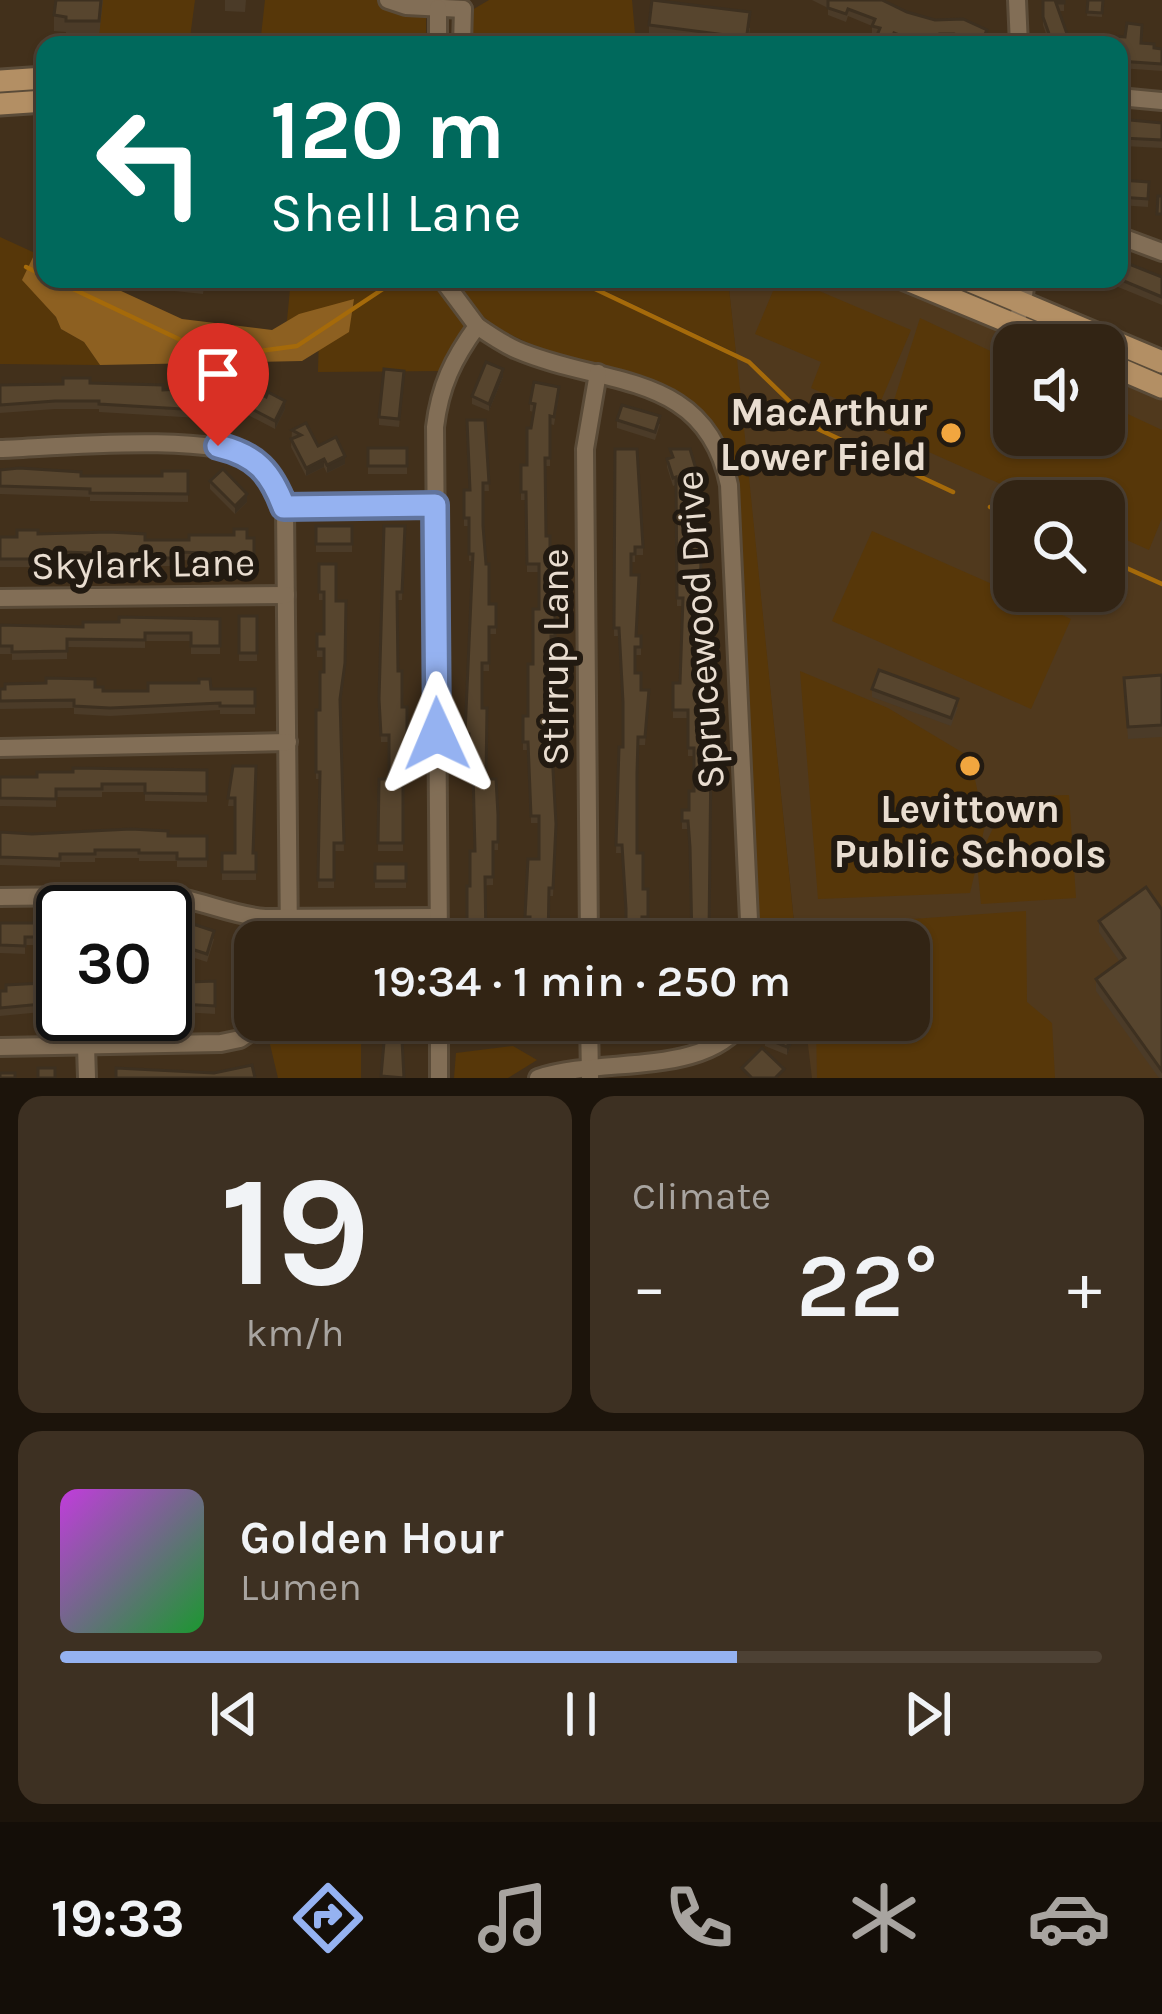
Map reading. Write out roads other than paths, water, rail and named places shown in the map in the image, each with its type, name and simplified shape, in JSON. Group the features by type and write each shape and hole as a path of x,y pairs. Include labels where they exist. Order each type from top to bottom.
{"main road":[{"path":"0,81 36,79"},
{"path":"0,104 36,101"},
{"path":"933,288 1162,362"},
{"path":"978,288 1032,324"},
{"path":"1125,371 1162,387"}],"street":[{"path":"388,0 438,8 471,5 465,36"},
{"path":"1017,0 1019,36"},
{"path":"438,8 438,36"},
{"path":"1128,98 1162,100"},
{"path":"1128,239 1162,252"},
{"name":"Sprucewood Drive","path":"449,288 477,326 518,351 659,392 685,406 705,424 724,458 749,921"},
{"path":"1018,315 1024,288"},
{"path":"438,921 437,405 452,360 477,326"},
{"name":"Stirrup Lane","path":"589,921 585,449 598,374"},
{"path":"0,448 218,446 259,462 274,480 284,507 289,918"},
{"path":"284,507 435,505"},
{"name":"Skylark Lane","path":"0,598 286,595"},
{"path":"0,748 288,742"},
{"path":"0,897 161,895 186,897 248,917 438,917"},
{"path":"0,1047 234,1040"},
{"path":"439,1041 439,1078"},
{"path":"589,1041 590,1072"},
{"path":"538,1078 694,1061 728,1041"},
{"path":"86,1046 87,1078"}],"waterway":[{"path":"26,267 36,272"},
{"path":"71,288 204,351 244,353 297,346 384,288"},
{"path":"593,288 749,362 818,429 953,492"},
{"path":"1125,567 1162,584"}],"place":[{"name":"MacArthur Lower Field","path":"951,433"},
{"name":"Levittown Public Schools","path":"970,766"}]}
